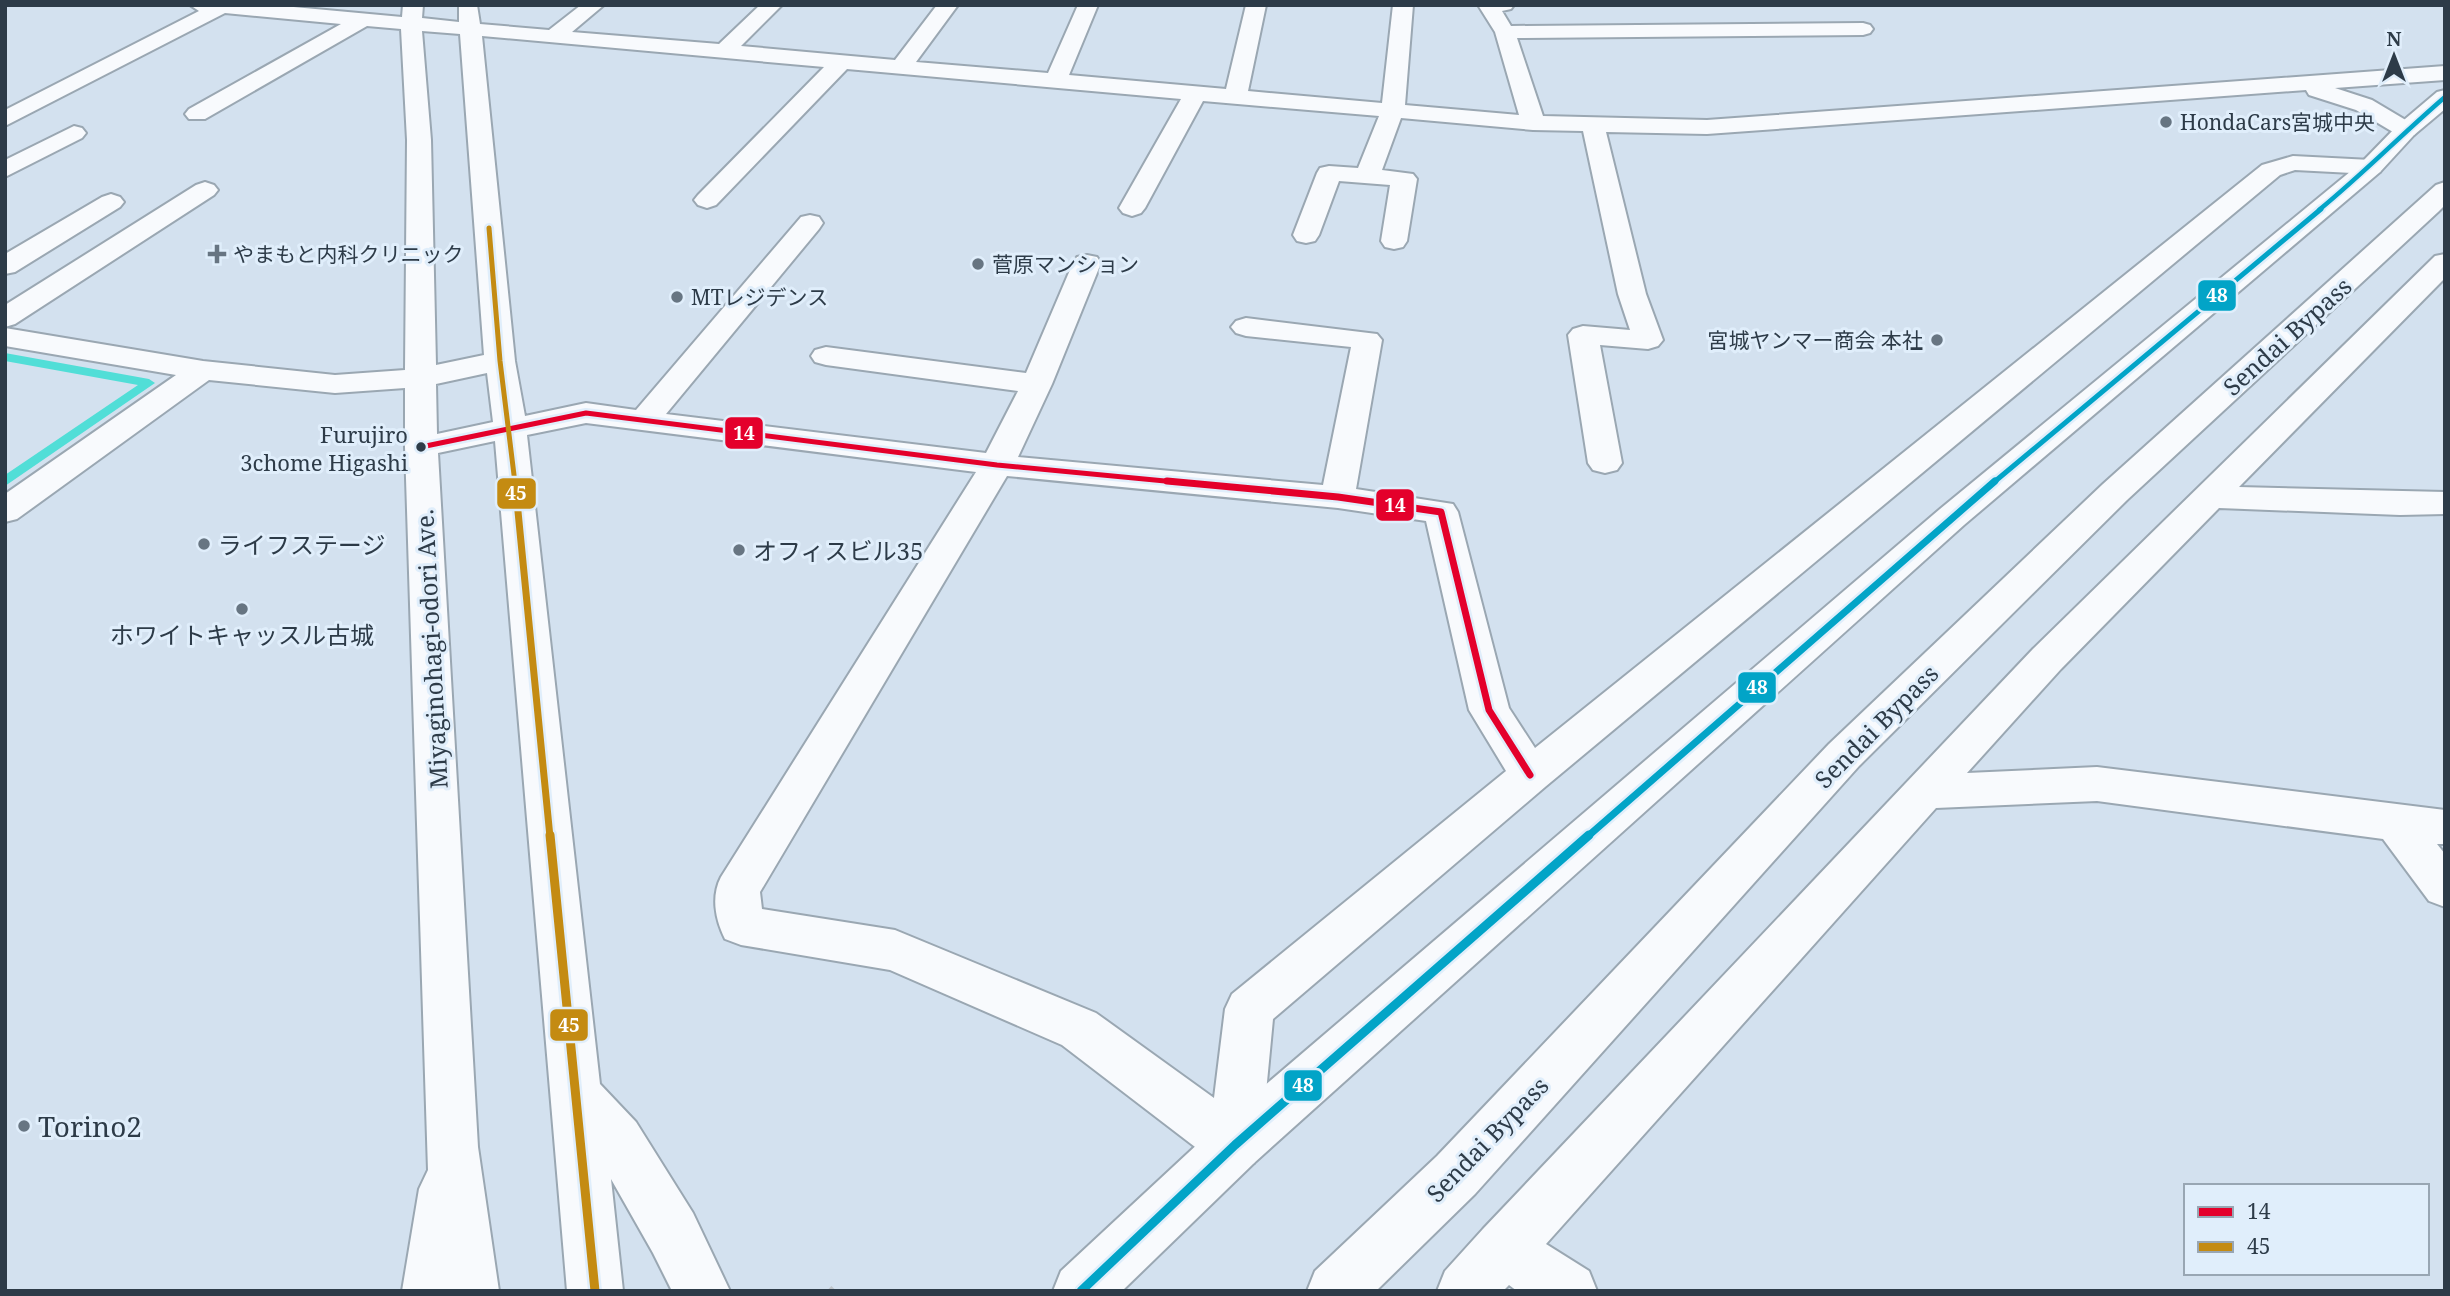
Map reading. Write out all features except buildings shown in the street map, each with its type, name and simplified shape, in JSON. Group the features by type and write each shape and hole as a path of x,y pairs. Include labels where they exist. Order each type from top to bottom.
{"main road":[{"path":"551,38 594,5"},
{"path":"723,52 772,5"},
{"path":"901,67 948,5"},
{"path":"1056,81 1088,5"},
{"path":"1236,96 1256,5"},
{"path":"1367,176 1393,110 1403,5"},
{"path":"1504,5 1488,6 1505,32 1533,123"},
{"path":"5,119 210,6 363,20 412,15 469,18 551,38 1533,123 1593,125 1707,127 2445,73"},
{"name":"Miyaginohagi-odori Ave.","path":"412,15 419,140 421,447 452,1147 471,1291"},
{"path":"469,18 482,137 500,361 510,427 595,1291"},
{"path":"197,114 363,20"},
{"path":"1505,32 1863,29"},
{"path":"707,200 841,62"},
{"path":"2284,84 2357,100 2406,130"},
{"path":"1132,208 1196,93"},
{"path":"1081,1291 1235,1146 1952,517 2371,167 2406,130 2445,97"},
{"path":"1593,125 1632,294 1648,340 1583,335 1605,463"},
{"path":"5,170 74,134"},
{"path":"1235,1146 1249,1009 1530,775 2271,170 2293,163 2371,167"},
{"path":"1306,235 1329,173 1404,179 1394,241"},
{"path":"6,333 205,190"},
{"name":"Sendai Bypass","path":"1335,1291 1456,1175 1844,755 2115,492 2445,190"},
{"path":"5,266 111,202"},
{"path":"644,420 810,223"},
{"path":"1465,1291 2047,659 2445,262"},
{"path":"1087,263 1037,384 997,465 737,890 741,925 895,950 1079,1029 1235,1146"},
{"path":"1246,327 1367,340 1338,497"},
{"path":"6,333 203,370 334,384 420,378 500,361"},
{"path":"826,356 1037,384"},
{"path":"5,511 203,370"},
{"path":"421,447 586,413 997,465 1338,497 1440,512 1489,710 1530,775"},
{"path":"2209,497 2400,504 2445,503"},
{"path":"1923,792 2097,784 2445,827"},
{"path":"2396,823 2445,888"},
{"path":"578,1097 617,1140 673,1233 702,1291"},
{"path":"430,1291 452,1147"},
{"path":"1503,1249 1569,1291"}],"waterway":[{"path":"5,357 149,383 5,482"}],"transit line":[{"name":"48","path":"1081,1291 1235,1145 1952,517 2371,167 2406,130 2445,97"},
{"name":"45","path":"489,228 500,361 508,408 595,1291"},
{"name":"14","path":"421,447 586,413 997,465 1338,497 1441,512 1489,710 1530,775"}],"place":[{"name":"HondaCars宮城中央","path":"2166,122"},
{"name":"やまもと内科クリニック","path":"217,254"},
{"name":"菅原マンション","path":"978,264"},
{"name":"MTレジデンス","path":"677,297"},
{"name":"宮城ヤンマー商会 本社","path":"1937,340"},
{"name":"Furujiro 3chome Higashi","path":"421,447"},
{"name":"ライフステージ","path":"204,544"},
{"name":"オフィスビル35","path":"739,550"},
{"name":"ホワイトキャッスル古城","path":"242,609"},
{"name":"Torino2","path":"24,1126"}]}
